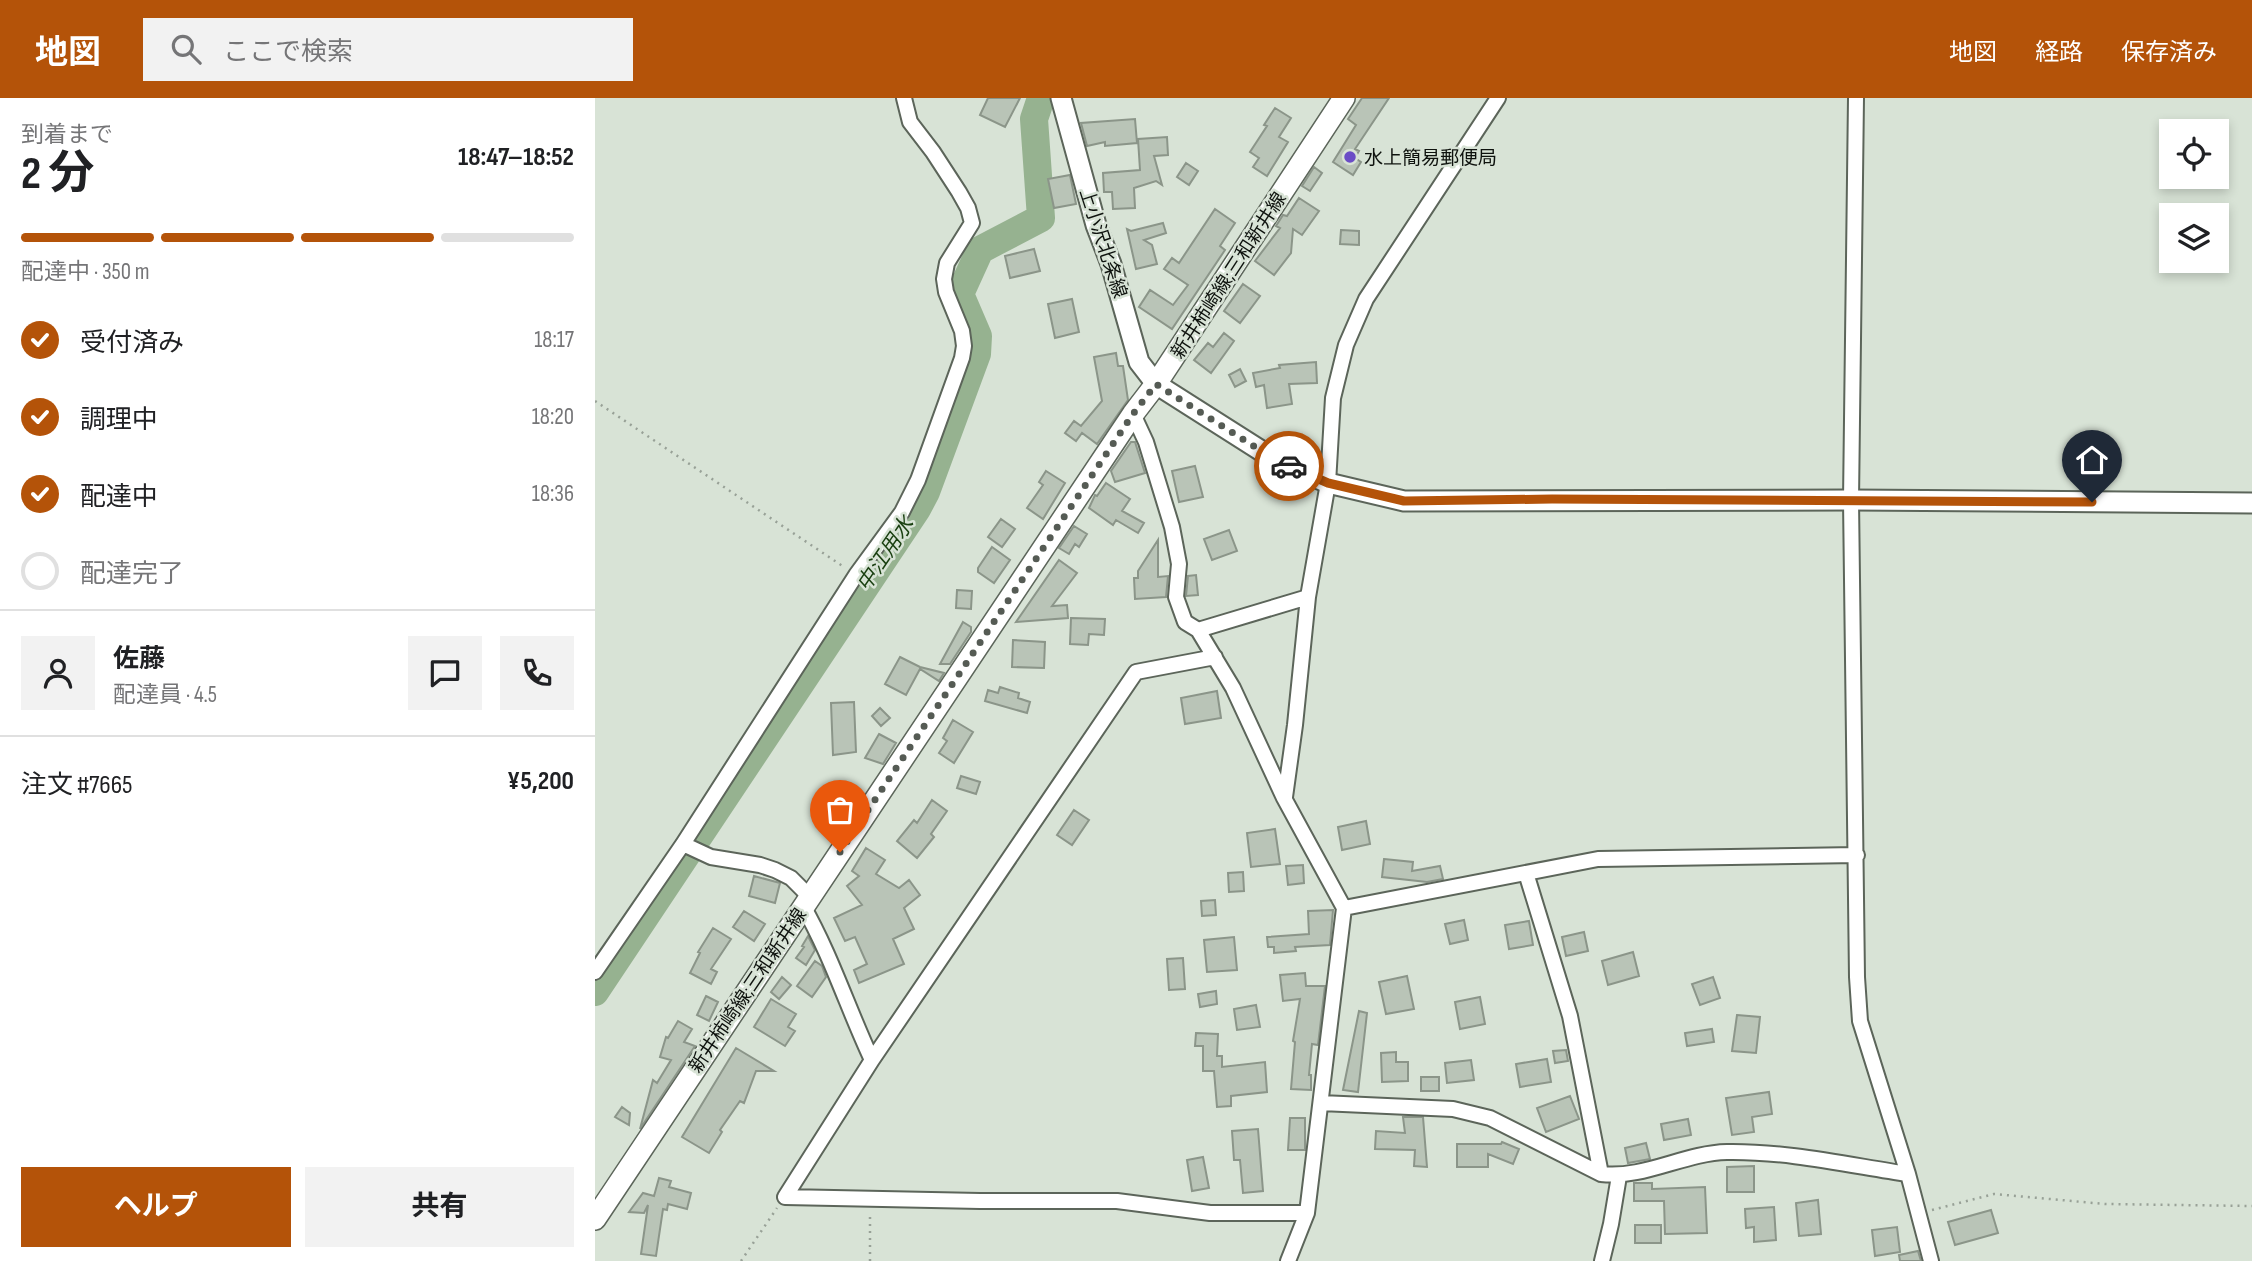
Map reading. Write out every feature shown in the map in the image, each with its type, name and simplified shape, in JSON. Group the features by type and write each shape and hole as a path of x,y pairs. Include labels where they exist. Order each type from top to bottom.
{"main road":[{"name":"新井柿崎線;三和新井線","path":"595,1219 1133,414 1156,384 1344,98"}],"street":[{"path":"595,972 683,844 856,575 902,512 918,480 950,395 963,358 964,346 962,331 946,292 944,279 947,263 972,223 968,208 933,152 910,122 904,98"},
{"name":"上小沢北条線","path":"1061,98 1096,225 1111,264 1139,362 1156,384"},
{"path":"1285,798 1308,597 1328,483 1332,398 1346,345 1366,299 1498,98"},
{"path":"1856,98 1851,500 1857,977 1860,1021 1908,1174 1931,1261"},
{"path":"1156,384 1274,459 1328,483 1404,501 2252,503"},
{"path":"1133,414 1146,442 1172,527 1179,564 1176,597 1185,622 1198,630 1233,688 1285,798 1344,908 1307,1213 1288,1261"},
{"path":"1198,630 1308,597"},
{"path":"785,1197 872,1060 1136,672 1215,657"},
{"path":"683,844 711,857 760,865 791,878 806,902 872,1060"},
{"path":"1344,908 1598,859 1857,855"},
{"path":"1526,873 1570,1016 1601,1174"},
{"path":"1321,1103 1453,1109 1490,1118 1601,1174 1619,1176 1694,1155 1727,1152 1788,1156 1908,1174"},
{"path":"1602,1261 1619,1176"},
{"path":"785,1197 1118,1201 1210,1213 1307,1213"}],"path":[{"path":"595,401 856,575"},
{"path":"1919,1213 1994,1194 2105,1204 2252,1206"},
{"path":"741,1261 785,1197"},
{"path":"870,1199 870,1261"}],"building":[{"path":"988,98 1020,98 1005,127 980,115"},
{"path":"1362,98 1389,98 1355,149 1359,151 1355,158 1361,162 1353,175 1333,162 1356,125 1348,119"},
{"path":"1275,108 1291,118 1279,137 1288,142 1267,176 1253,167 1259,158 1250,152"},
{"path":"1135,119 1137,143 1105,146 1105,142 1087,146 1081,123"},
{"path":"1167,137 1168,155 1154,156 1162,185 1156,181 1134,188 1135,208 1113,209 1112,192 1104,192 1103,173 1140,170 1138,139"},
{"path":"1186,163 1198,171 1189,185 1177,177"},
{"path":"1314,167 1322,173 1310,191 1302,186"},
{"path":"1070,175 1076,204 1054,208 1048,179"},
{"path":"1299,198 1319,211 1302,235 1293,229 1291,253 1274,275 1255,261 1280,228 1276,226 1283,215 1287,216"},
{"path":"1215,209 1235,223 1220,246 1225,250 1172,329 1139,307 1150,290 1173,305 1188,285 1164,269 1172,258 1179,263"},
{"path":"1163,223 1166,233 1144,240 1152,245 1157,264 1136,269 1127,229 1131,231"},
{"path":"1341,230 1359,231 1359,245 1340,244"},
{"path":"1034,249 1040,271 1010,278 1005,256"},
{"path":"1243,284 1260,296 1240,323 1224,311"},
{"path":"1072,299 1079,332 1055,338 1048,304"},
{"path":"1224,333 1234,341 1211,373 1194,360 1208,343 1213,347"},
{"path":"1116,353 1118,366 1123,366 1128,400 1097,444 1082,433 1076,441 1065,433 1074,421 1081,426 1102,401 1094,357"},
{"path":"1316,362 1317,383 1289,384 1292,404 1267,408 1264,385 1256,387 1253,373 1280,368 1279,365"},
{"path":"1240,369 1246,381 1235,387 1229,375"},
{"path":"1131,442 1135,442 1145,473 1115,482 1111,471"},
{"path":"1195,466 1203,497 1179,502 1172,471"},
{"path":"1046,471 1065,483 1043,519 1027,508 1043,485 1039,482"},
{"path":"1106,483 1130,499 1122,511 1144,523 1138,533 1116,520 1113,525 1089,508 1095,495 1097,496"},
{"path":"1001,519 1015,529 1002,547 988,537"},
{"path":"1074,526 1087,534 1079,547 1075,544 1069,554 1059,548"},
{"path":"1229,530 1237,551 1212,560 1204,539"},
{"path":"1158,540 1158,577 1168,576 1166,597 1135,599 1134,578 1138,578 1138,571"},
{"path":"992,547 1010,560 994,583 978,572"},
{"path":"1059,560 1077,573 1052,606 1067,605 1068,618 1016,622"},
{"path":"1196,575 1198,595 1186,596 1188,576"},
{"path":"957,590 972,591 971,609 956,608"},
{"path":"1071,618 1105,619 1104,635 1089,634 1088,645 1070,644"},
{"path":"963,622 971,627 971,632 950,664 940,664"},
{"path":"1013,640 1045,642 1044,668 1012,667"},
{"path":"900,657 920,667 944,673 939,681 920,669 906,695 885,684"},
{"path":"1000,687 1019,693 1018,698 1030,702 1027,713 985,701 988,690 998,693"},
{"path":"1217,691 1221,718 1185,724 1181,698"},
{"path":"854,702 856,752 833,755 831,703"},
{"path":"880,708 890,718 881,726 872,716"},
{"path":"953,720 973,732 954,763 939,753 947,741 943,738"},
{"path":"879,734 896,743 883,764 865,758"},
{"path":"961,776 980,782 976,794 957,788"},
{"path":"932,800 947,811 931,834 934,837 917,858 897,841 914,820 917,823"},
{"path":"1074,810 1089,820 1072,845 1057,835"},
{"path":"1366,821 1370,844 1342,850 1338,827"},
{"path":"1275,829 1280,864 1251,867 1247,833"},
{"path":"866,848 885,860 876,874 899,888 909,880 920,895 904,908 914,929 893,939 904,964 859,983 854,970 867,964 855,937 845,941 834,918 862,905 847,886 859,876 852,871"},
{"path":"1384,859 1413,862 1412,871 1440,866 1443,879 1427,882 1382,877"},
{"path":"1303,865 1304,883 1288,885 1286,866"},
{"path":"1243,872 1244,891 1229,892 1228,873"},
{"path":"754,876 780,883 775,903 749,896"},
{"path":"1215,900 1216,915 1202,916 1201,901"},
{"path":"1333,910 1330,945 1295,947 1296,951 1274,953 1274,947 1268,947 1267,937 1309,934 1308,911"},
{"path":"744,911 765,924 754,941 733,927"},
{"path":"1464,920 1468,940 1450,944 1445,924"},
{"path":"1529,921 1533,945 1509,949 1505,925"},
{"path":"713,928 731,939 711,969 717,972 711,984 690,973 700,953 698,952"},
{"path":"1584,932 1588,951 1566,956 1562,937"},
{"path":"808,936 815,950 806,965 796,958"},
{"path":"1234,937 1237,970 1207,972 1204,940"},
{"path":"1633,952 1639,976 1608,985 1602,961"},
{"path":"1183,958 1185,989 1169,990 1167,959"},
{"path":"815,961 822,966 826,977 812,997 797,986"},
{"path":"1305,973 1306,986 1325,986 1318,1045 1312,1044 1309,1075 1311,1090 1291,1089 1293,1041 1300,999 1283,1001 1280,975"},
{"path":"1407,976 1414,1009 1386,1014 1379,982"},
{"path":"782,977 791,985 779,999 771,992"},
{"path":"1713,977 1720,998 1700,1005 1692,984"},
{"path":"1216,991 1217,1004 1200,1007 1198,994"},
{"path":"706,996 718,1002 709,1021 697,1015"},
{"path":"1480,997 1485,1024 1460,1029 1455,1002"},
{"path":"771,999 796,1014 788,1027 795,1031 785,1046 754,1027"},
{"path":"1256,1005 1260,1027 1237,1030 1234,1009"},
{"path":"1359,1011 1367,1013 1358,1092 1343,1090"},
{"path":"1737,1015 1760,1017 1756,1053 1732,1051"},
{"path":"678,1021 692,1029 684,1042 695,1046 640,1129 653,1080 657,1083 671,1060 660,1057 666,1037 668,1038"},
{"path":"1712,1029 1714,1042 1687,1046 1685,1033"},
{"path":"1196,1033 1218,1034 1217,1056 1222,1056 1222,1067 1265,1062 1267,1092 1231,1096 1231,1106 1217,1107 1214,1071 1203,1071 1203,1046 1195,1046"},
{"path":"736,1048 774,1071 756,1071 744,1103 740,1101 720,1130 722,1132 709,1153 682,1137"},
{"path":"1566,1050 1568,1061 1555,1063 1553,1051"},
{"path":"1396,1052 1396,1062 1408,1062 1408,1081 1382,1082 1381,1053"},
{"path":"1547,1059 1551,1082 1520,1087 1516,1064"},
{"path":"1471,1060 1474,1080 1447,1083 1445,1063"},
{"path":"1421,1077 1439,1077 1439,1091 1421,1091"},
{"path":"1769,1092 1772,1114 1752,1117 1754,1132 1732,1135 1726,1098"},
{"path":"1570,1096 1579,1119 1546,1132 1537,1108"},
{"path":"622,1107 630,1113 629,1125 615,1117"},
{"path":"1403,1117 1423,1117 1427,1167 1414,1166 1415,1150 1375,1149 1376,1131 1405,1133"},
{"path":"1290,1118 1305,1118 1305,1150 1288,1150"},
{"path":"1688,1119 1691,1135 1664,1140 1661,1124"},
{"path":"1258,1129 1263,1191 1243,1193 1240,1160 1234,1160 1232,1131"},
{"path":"1502,1142 1519,1149 1513,1164 1488,1154 1488,1167 1457,1167 1457,1144"},
{"path":"1646,1143 1650,1159 1628,1163 1625,1148"},
{"path":"1203,1157 1209,1188 1192,1191 1187,1160"},
{"path":"1754,1166 1754,1192 1727,1192 1727,1167"},
{"path":"659,1178 671,1181 669,1187 691,1193 687,1209 668,1204 667,1210 663,1209 656,1256 641,1254 648,1205 644,1213 629,1212 643,1193 654,1196"},
{"path":"1634,1183 1652,1183 1652,1189 1705,1187 1707,1233 1665,1234 1664,1201 1634,1201"},
{"path":"1818,1200 1821,1234 1799,1236 1796,1203"},
{"path":"1774,1207 1776,1240 1754,1242 1754,1227 1746,1228 1745,1209"},
{"path":"1991,1210 1998,1233 1955,1245 1948,1222"},
{"path":"1635,1225 1661,1225 1661,1243 1635,1243"},
{"path":"1897,1227 1900,1252 1875,1256 1872,1230"},
{"path":"1918,1251 1921,1261 1900,1261 1899,1255"}],"waterway":[{"name":"中江用水","path":"595,992 926,492 977,354 978,336 960,294 980,250 1041,218 1034,119 1041,98"}],"way so far":[{"path":"840,852 1133,414 1156,384 1289,466"}],"place":[{"name":"水上簡易郵便局","path":"1350,157"}],"route":[{"path":"1289,466 1328,483 1404,501 1552,499 2092,502"}]}
